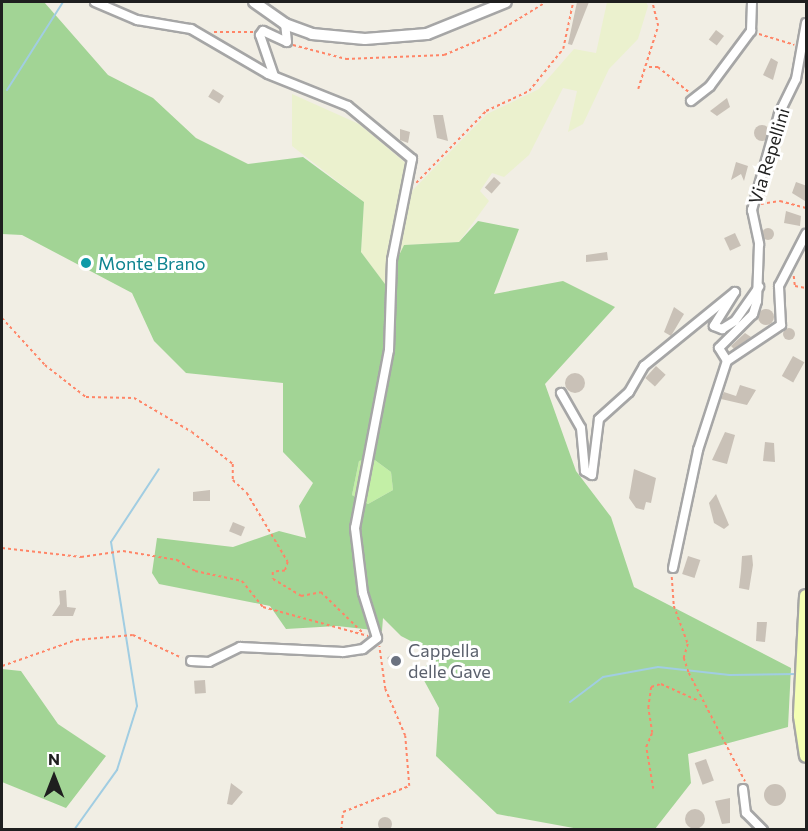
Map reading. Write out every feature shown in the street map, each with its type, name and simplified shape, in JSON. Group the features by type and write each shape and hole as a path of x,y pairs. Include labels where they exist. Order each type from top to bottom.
{"main road":[{"path":"807,596 800,716 807,756"}],"street":[{"path":"95,2 128,18 178,31 191,28 274,76 348,106 410,155 407,189 392,260 389,350 355,528 363,593 377,638 363,649 343,652 240,647 209,662 192,661"},
{"path":"254,2 285,24 336,37 406,38 506,2"},
{"path":"693,99 751,31 752,2"},
{"name":"Via Repellini","path":"727,362 719,348 753,314 759,287 759,244 752,210 779,114 796,79 800,46 807,23"},
{"path":"263,32 287,42 285,24"},
{"path":"263,32 274,76"},
{"path":"674,568 696,460 727,362 781,325 779,286 807,234"},
{"path":"561,393 576,415 585,471 592,475 599,419 629,392 644,366 735,292 714,326 722,329 735,321 759,287"},
{"path":"744,786 747,813 763,830"}],"path":[{"path":"287,42 346,59 444,55 494,34 546,2"},
{"path":"407,189 486,111 529,91 563,50 573,2"},
{"path":"638,89 648,68 657,26 652,2"},
{"path":"751,31 800,46"},
{"path":"210,32 263,32"},
{"path":"648,68 658,67 693,99"},
{"path":"756,202 807,208"},
{"path":"789,267 795,285 807,288"},
{"path":"2,318 45,365 86,397 134,398 192,432 233,464 233,480 247,493 288,562 285,571 273,572 273,579 301,596 321,592 364,634 263,607 242,581 195,571 177,560 123,551 81,557 2,548"},
{"path":"674,568 674,606 688,644 684,658 704,706 729,743 744,786"},
{"path":"2,666 76,640 133,635 192,661"},
{"path":"340,830 343,812 409,786 405,736 385,689 377,638"},
{"path":"653,789 646,747 652,733 648,708 651,687 661,684 687,693 704,706"}],"green space":[{"path":"2,2 44,2 108,75 153,98 196,138 248,164 303,157 364,202 361,252 385,284 404,245 459,242 478,221 519,229 494,294 563,281 615,307 545,384 576,471 611,517 634,587 791,668 788,727 688,754 691,783 655,829 579,829 497,814 436,756 439,708 420,673 436,654 401,636 383,618 382,631 337,626 286,629 270,606 159,584 152,573 157,538 233,547 279,531 306,538 299,506 313,483 283,452 283,383 186,373 154,341 132,293 22,235 2,234","holes":["372,458 391,472 393,490 368,504 352,495 359,461"]},
{"path":"607,2 646,2 648,6 638,39 609,69 583,124 568,132 577,91 563,88 529,155 504,177 492,173 480,191 489,201 459,242 404,245 385,284 361,252 364,202 292,146 292,94 359,124 408,165 404,186 411,192 487,114 539,89 574,49 596,53"},
{"path":"372,458 391,472 393,490 368,504 352,495 359,461"},
{"path":"2,669 21,671 58,724 106,756 66,808 2,782"}],"building":[{"path":"577,2 589,2 572,45 568,44"},
{"path":"716,30 724,36 717,46 709,40"},
{"path":"771,58 778,62 773,80 763,75"},
{"path":"213,89 224,96 219,104 208,97"},
{"path":"727,98 730,107 717,116 710,111"},
{"path":"433,115 443,115 448,141 437,138"},
{"path":"762,125 768,127 770,133 768,139 762,141 756,139 754,133 756,127"},
{"path":"400,129 410,132 408,143 400,140"},
{"path":"736,162 748,166 744,181 741,174 731,180"},
{"path":"494,177 501,183 492,193 485,188"},
{"path":"796,182 807,186 805,201 792,193"},
{"path":"786,211 801,216 800,226 784,223"},
{"path":"770,228 773,229 773,239 766,240 763,239 762,232 763,229"},
{"path":"735,233 741,246 730,251 724,238"},
{"path":"607,252 608,260 586,262 586,255"},
{"path":"674,307 684,314 671,336 664,332"},
{"path":"766,309 774,317 766,325 758,317"},
{"path":"791,328 795,334 791,340 787,340 783,332"},
{"path":"745,333 751,337 734,349 731,346"},
{"path":"793,356 804,362 793,382 782,376"},
{"path":"656,366 666,375 655,387 645,378"},
{"path":"575,373 582,376 585,383 582,390 575,393 568,390 565,383 568,376"},
{"path":"740,385 756,390 747,405 721,399 724,392 736,396"},
{"path":"725,432 735,435 727,464 712,460"},
{"path":"765,442 774,443 775,462 763,461"},
{"path":"634,469 656,478 651,503 646,502 644,510 636,508 629,498"},
{"path":"210,490 210,501 193,501 193,492"},
{"path":"716,494 729,525 724,529 714,523 709,503"},
{"path":"233,522 245,527 241,536 229,531"},
{"path":"752,555 753,565 749,590 739,588 742,556"},
{"path":"688,556 700,560 694,578 682,574"},
{"path":"66,590 67,607 76,608 73,616 52,616 60,604 59,591"},
{"path":"757,622 767,622 765,642 756,641"},
{"name":"Cappella delle Gave","path":"392,654 403,663 395,669 387,658"},
{"path":"205,680 206,693 195,694 194,681"},
{"path":"706,759 714,781 703,785 695,763"},
{"path":"231,783 243,792 232,805 227,804"},
{"path":"771,784 779,784 786,791 786,799 779,806 771,806 764,799 764,791"},
{"path":"730,798 730,823 722,824 715,801"},
{"path":"695,809 702,812 705,819 702,826 695,829 688,826 685,819 688,812"},
{"path":"385,817 390,819 392,824 390,829 385,831 380,829 378,824 380,819"}],"waterway":[{"path":"7,90 63,2"},
{"path":"74,830 117,770 137,706 111,542 159,469"},
{"path":"570,702 603,677 658,667 730,675 797,674"}],"place":[{"name":"Monte Brano","path":"86,263"},
{"name":"Cappella delle Gave","path":"396,661"}]}
